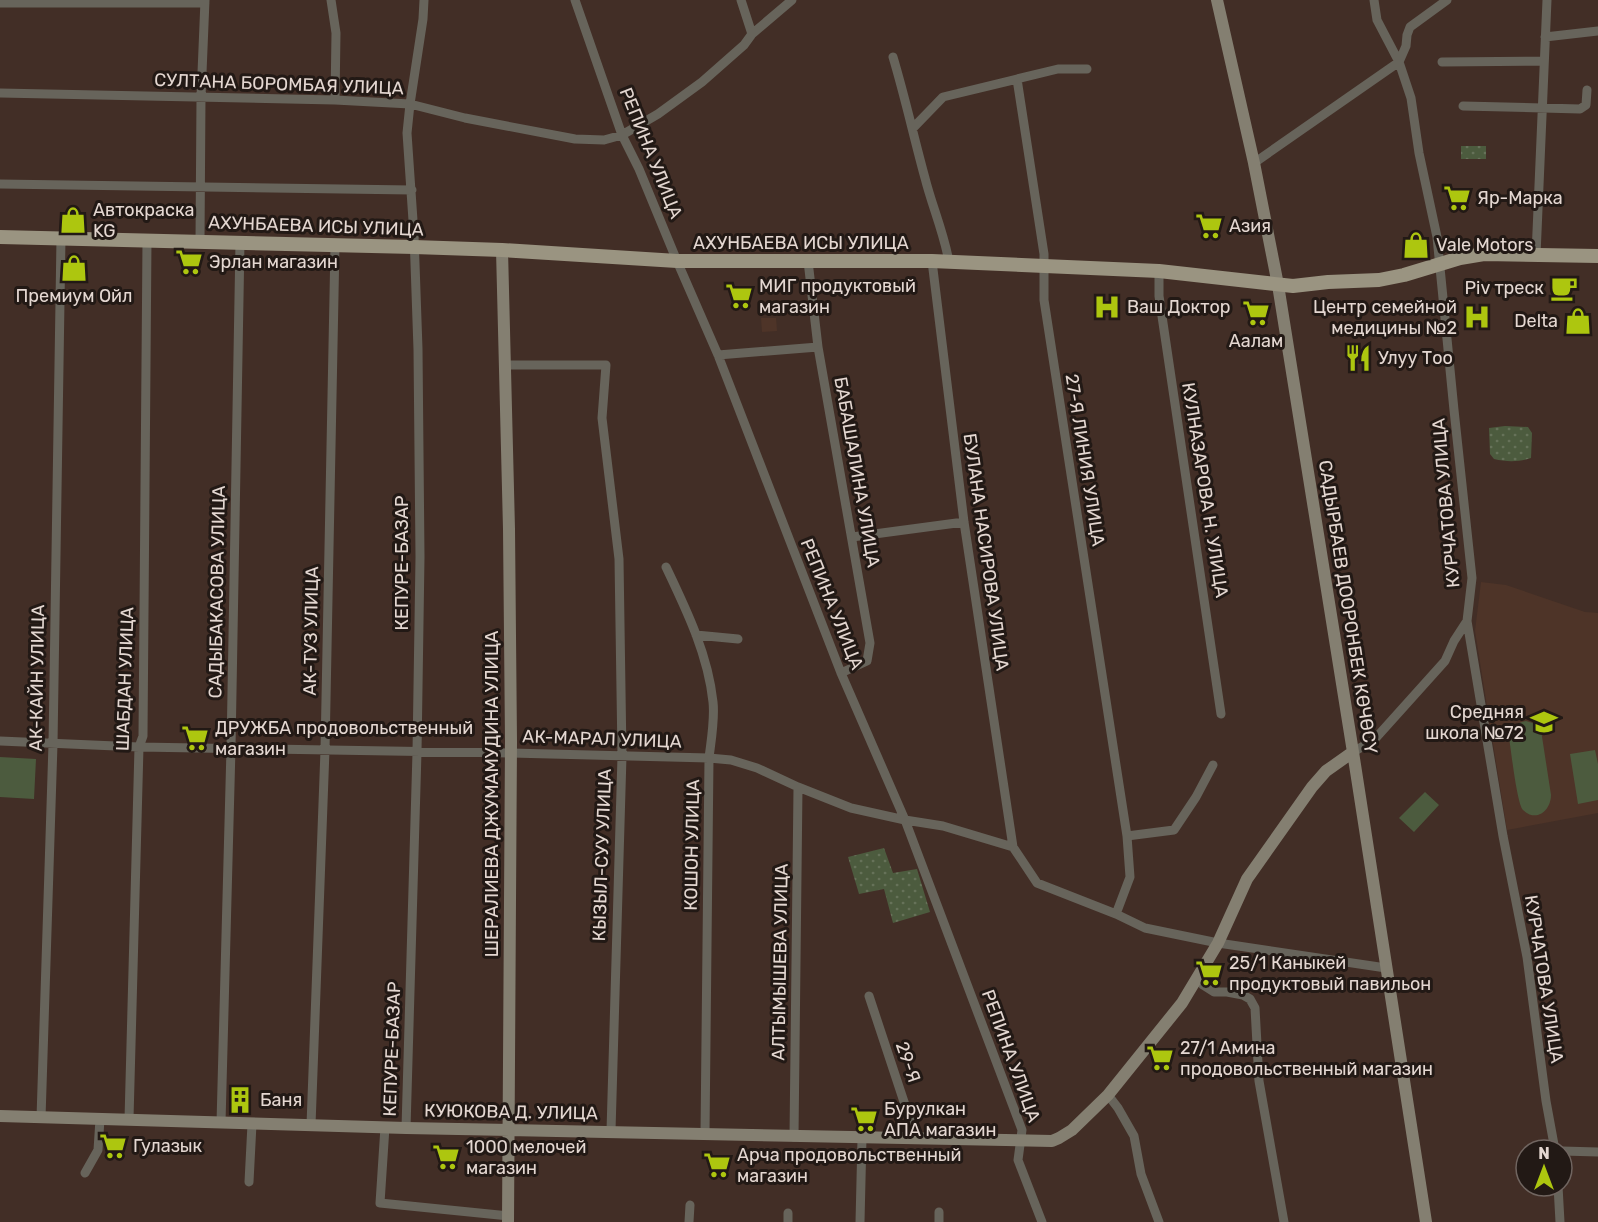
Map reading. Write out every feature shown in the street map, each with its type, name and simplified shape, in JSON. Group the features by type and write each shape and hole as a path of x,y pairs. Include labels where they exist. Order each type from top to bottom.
{"main road":[{"name":"АХУНБАЕВА ИСЫ УЛИЦА","path":"0,237 502,250 677,261 932,261 1159,271 1293,286 1379,280 1460,258 1484,254 1598,256"}],"street":[{"path":"331,0 336,33 335,100"},
{"name":"КЕПУРЕ-БАЗАР","path":"406,1128 417,752 419,522 418,350 408,133 424,0"},
{"name":"РЕПИНА УЛИЦА","path":"575,0 622,135 639,169 718,355 842,673 905,820 1022,1130 1018,1160 1042,1222"},
{"path":"741,0 752,34"},
{"name":"СУЛТАНА БОРОМБАЯ УЛИЦА","path":"0,93 335,100 410,104 465,118 574,139 604,140 622,135 658,114 702,82 744,45 752,34 792,0"},
{"name":"САДЫРБАЕВ ДООРОНБЕК КӨЧӨСҮ","path":"1217,0 1254,163 1278,285 1426,1222"},
{"name":"КУРЧАТОВА УЛИЦА","path":"1374,0 1377,20 1399,63 1411,98 1419,153 1437,237 1472,578 1467,621 1503,836 1527,957 1552,1138"},
{"path":"1254,163 1399,63 1410,27 1447,0"},
{"path":"1536,255 1547,0"},
{"path":"0,3 205,1 201,97 200,241"},
{"path":"1545,37 1598,31"},
{"path":"893,57 949,262"},
{"path":"1442,62 1544,61"},
{"path":"913,128 943,97 1058,69 1087,69"},
{"name":"27-Я ЛИНИЯ УЛИЦА","path":"1017,79 1044,254 1044,300 1127,836 1130,877 1116,914"},
{"path":"1463,106 1580,109 1586,105 1587,90"},
{"path":"0,184 412,190"},
{"name":"АК-КАЙН УЛИЦА","path":"41,1118 52,744 61,238"},
{"name":"ШАБДАН УЛИЦА","path":"129,1119 139,747 142,736 147,240"},
{"name":"САДЫБАКАСОВА УЛИЦА","path":"221,1123 231,748 240,242"},
{"name":"АК-ТУЗ УЛИЦА","path":"311,1125 325,750 335,245"},
{"name":"ШЕРАЛИЕВА ДЖУМАМУДИНА УЛИЦА","path":"502,250 509,529 511,753 509,1219"},
{"name":"БАБАШАЛИНА УЛИЦА","path":"808,261 818,347 870,643 867,661 842,673"},
{"name":"БУЛАНА НАСИРОВА УЛИЦА","path":"932,261 964,522 1013,847"},
{"name":"КУЛНАЗАРОВА Н. УЛИЦА","path":"1159,271 1159,296 1221,714"},
{"path":"718,355 818,347"},
{"name":"КЫЗЫЛ-СУУ УЛИЦА","path":"504,365 606,365 602,418 618,559 622,756 611,1131"},
{"path":"852,537 964,522"},
{"name":"КОШОН УЛИЦА","path":"666,567 691,618 706,665 714,704 709,758 705,1133"},
{"path":"1353,752 1374,740 1445,661 1467,621"},
{"path":"696,635 738,639"},
{"name":"АК-МАРАЛ УЛИЦА","path":"0,741 139,747 511,753 731,760 757,768 851,808 943,826 1013,847"},
{"name":"КУЮКОВА Д. УЛИЦА","path":"0,1116 406,1128 1045,1142 1059,1138 1078,1124 1108,1095 1182,1003 1218,943 1247,879 1312,787 1326,771 1353,752"},
{"path":"1127,836 1174,830 1196,797 1213,765"},
{"name":"АЛТЫМЫШЕВА УЛИЦА","path":"795,1137 798,787"},
{"path":"1013,847 1037,883 1145,928 1218,943 1386,968"},
{"path":"1198,979 1214,992 1243,995 1250,999 1255,1008 1259,1081 1284,1222"},
{"name":"29-Я","path":"869,996 911,1123 912,1139"},
{"path":"1108,1095 1134,1136 1141,1173 1159,1222"},
{"path":"85,1173 98,1150 100,1119"},
{"path":"249,1182 252,1124"},
{"path":"386,1127 380,1203 509,1219"},
{"path":"860,1222 862,1138"},
{"path":"1574,1151 1598,1152"},
{"path":"1559,1198 1560,1222"},
{"path":"689,1222 690,1205"}],"shaded area":[{"path":"761,318 776,318 777,331 762,332"},
{"name":"Средняя школа №72","path":"1481,582 1506,585 1585,612 1598,613 1598,813 1507,830 1475,631"}],"green space":[{"path":"1461,146 1486,146 1486,159 1461,159"},
{"path":"1528,427 1532,433 1531,458 1513,461 1494,459 1490,454 1489,428"},
{"path":"1526,721 1536,724 1541,730 1551,795 1549,806 1538,815 1528,814 1521,806 1516,788 1509,737 1514,726"},
{"path":"1595,750 1598,764 1598,800 1578,804 1570,754"},
{"path":"0,757 36,759 34,799 0,797"},
{"path":"1425,792 1439,805 1414,832 1399,818"},
{"path":"884,848 893,873 917,869 930,912 893,923 884,889 859,894 848,857"}],"place":[{"name":"Яр-Марка","path":"1457,198"},
{"name":"Автокраска KG","path":"73,220"},
{"name":"Азия","path":"1209,226"},
{"name":"Vale Motors","path":"1416,245"},
{"name":"Эрлан магазин","path":"189,262"},
{"name":"Премиум Ойл","path":"74,268"},
{"name":"Piv треск","path":"1564,288"},
{"name":"МИГ продуктовый магазин","path":"739,296"},
{"name":"Ваш Доктор","path":"1107,307"},
{"name":"Аалам","path":"1256,313"},
{"name":"Центр семейной медицины №2","path":"1477,317"},
{"name":"Delta","path":"1578,321"},
{"name":"Улуу Тоо","path":"1358,358"},
{"name":"Средняя школа №72","path":"1544,722"},
{"name":"ДРУЖБА продовольственный магазин","path":"195,738"},
{"name":"25/1 Каныкей продуктовый павильон","path":"1209,973"},
{"name":"27/1 Амина продовольственный магазин","path":"1160,1058"},
{"name":"Баня","path":"240,1100"},
{"name":"Бурулкан АПА магазин","path":"864,1119"},
{"name":"Гулазык","path":"113,1146"},
{"name":"1000 мелочей магазин","path":"446,1157"},
{"name":"Арча продовольственный магазин","path":"717,1165"}]}
